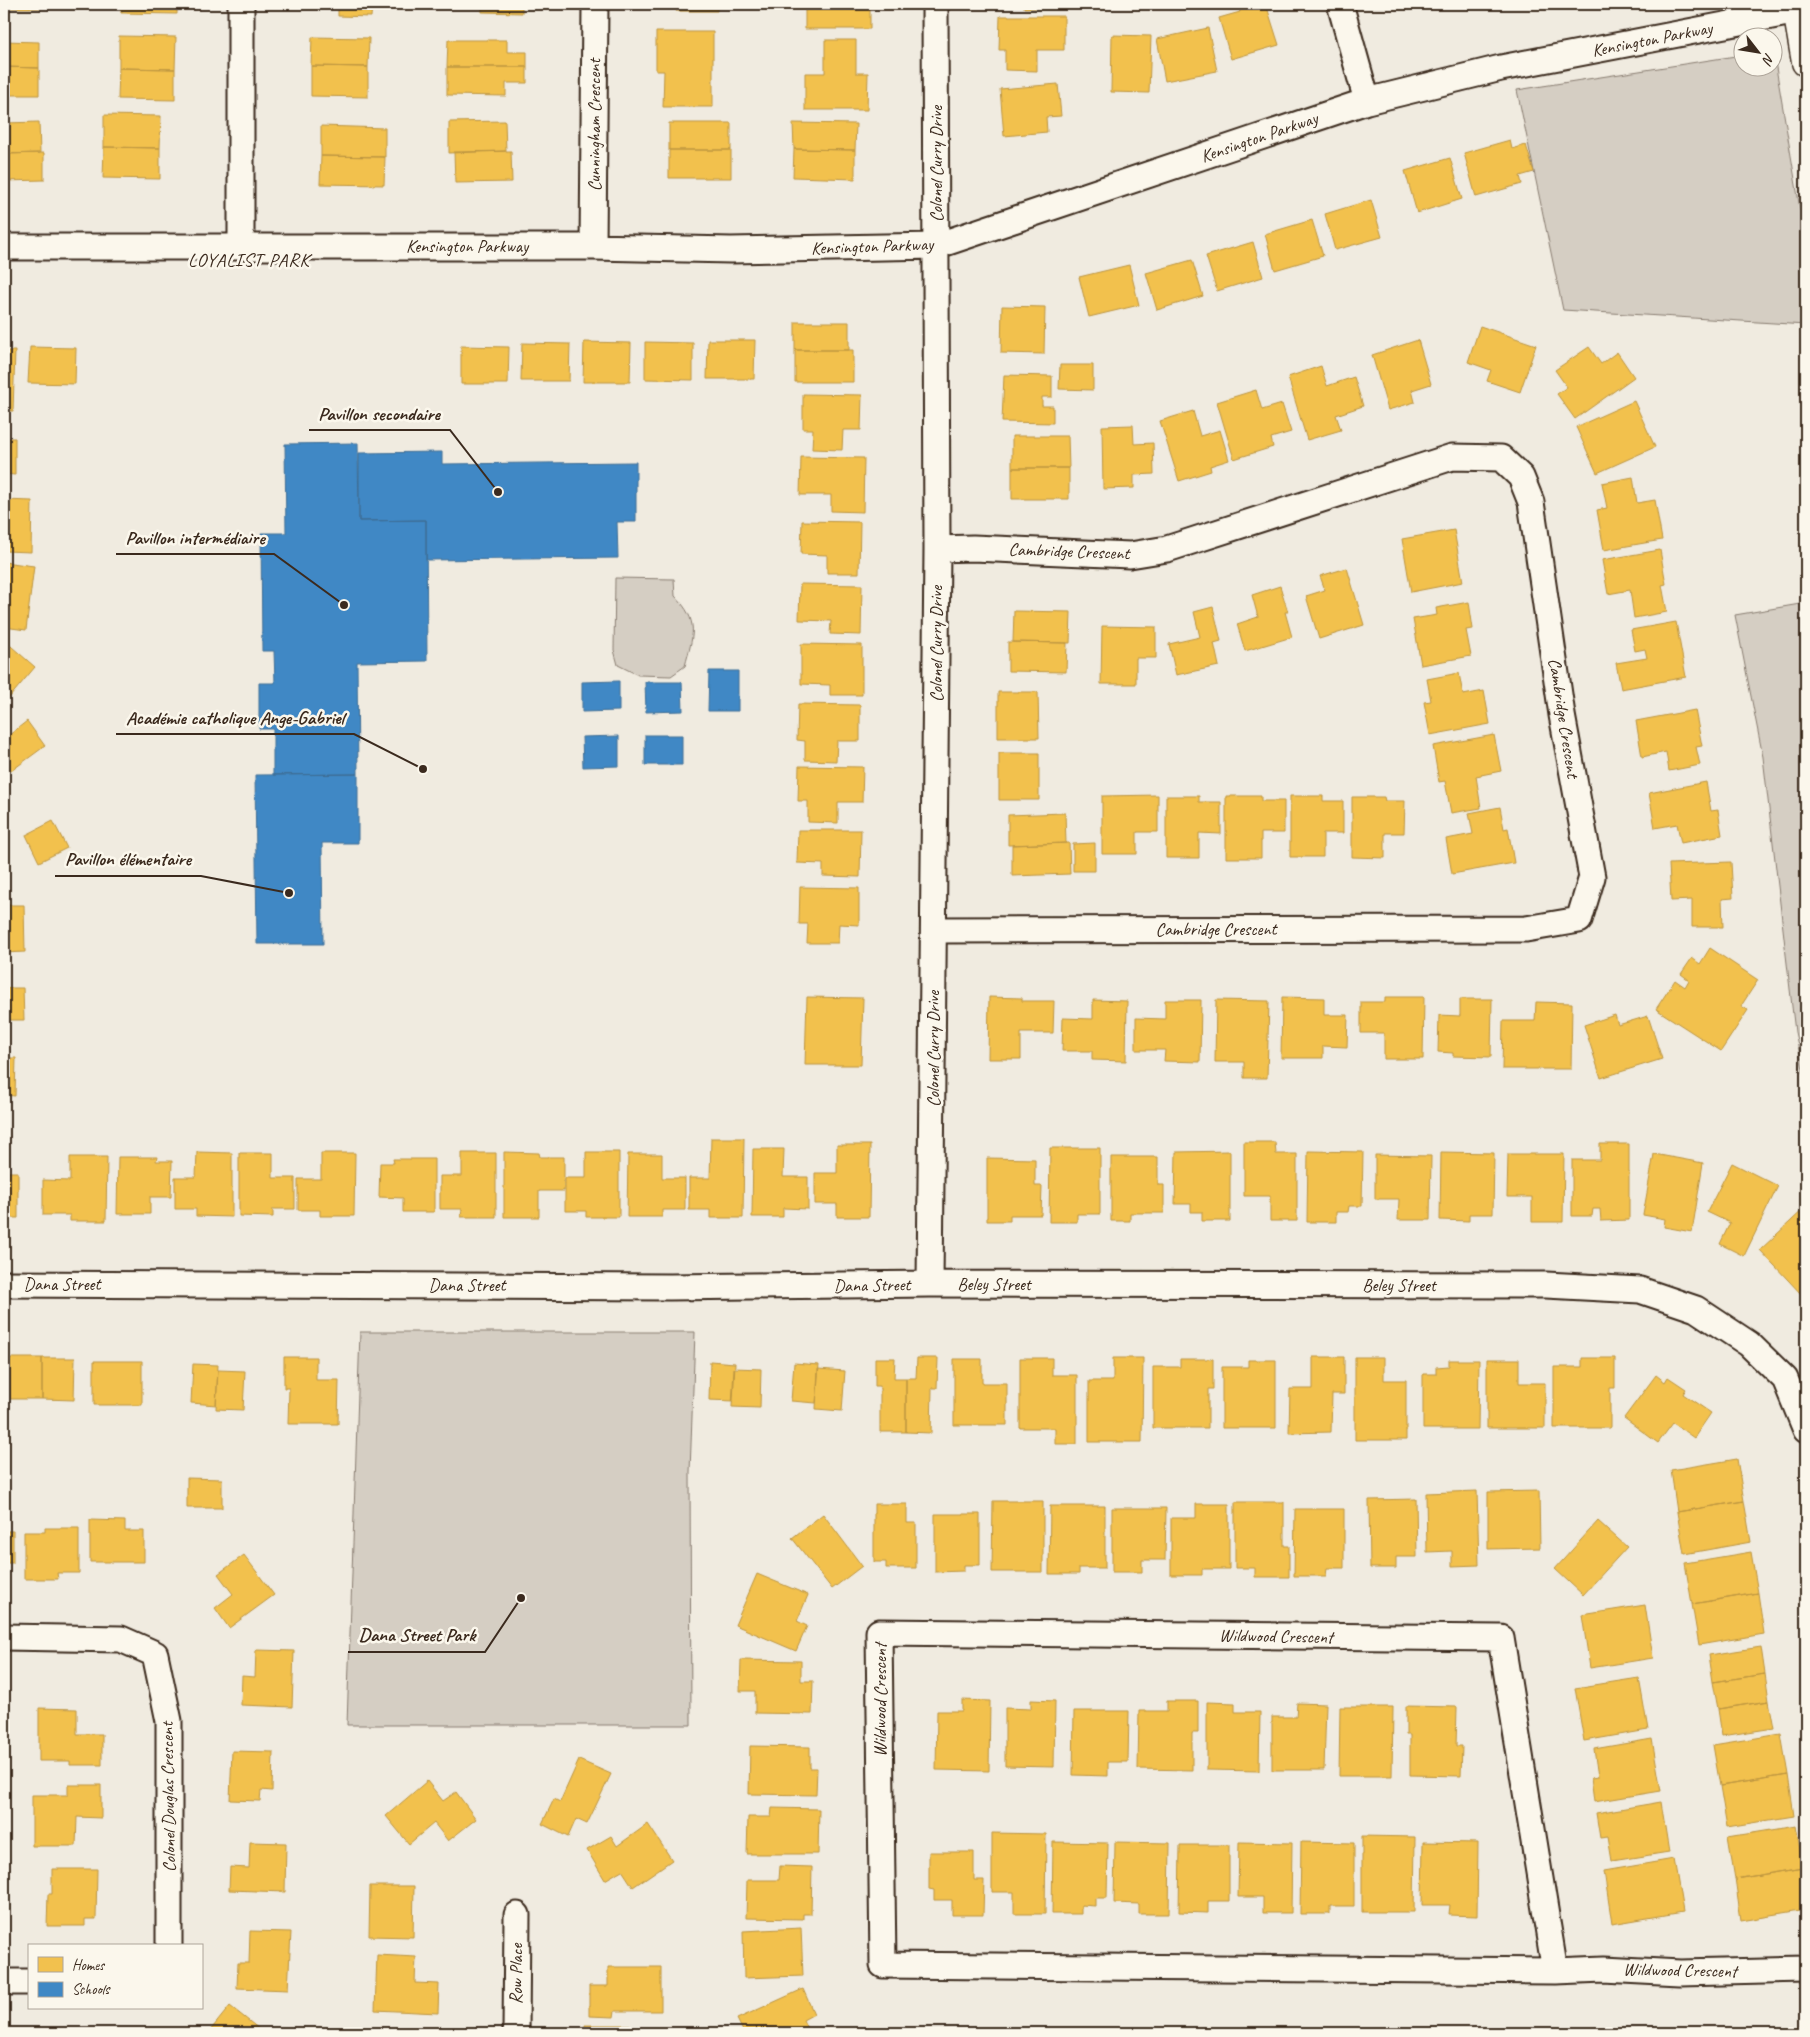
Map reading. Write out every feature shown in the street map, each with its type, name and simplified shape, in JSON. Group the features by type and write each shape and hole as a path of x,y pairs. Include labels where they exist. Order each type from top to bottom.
{"main road":[{"path":"1797,7 1806,62"}],"street":[{"path":"241,4 241,246"},
{"name":"Cunningham Crescent","path":"593,247 594,4"},
{"name":"Colonel Curry Drive","path":"930,1284 937,549 935,4"},
{"path":"1340,4 1367,101"},
{"name":"Kensington Parkway","path":"4,247 593,247 731,250 936,246 1367,101 1501,68 1797,7"},
{"name":"Cambridge Crescent","path":"934,930 1526,929 1579,920 1592,877 1562,715 1531,502 1521,478 1501,458 1452,457 1167,549 1130,555 973,548 937,549"},
{"name":"Dana Street","path":"4,1284 670,1287 930,1284"},
{"name":"Beley Street","path":"930,1284 1546,1285 1640,1290 1696,1309 1749,1344 1785,1379 1806,1430"},
{"name":"Wildwood Crescent","path":"1554,1971 1501,1638 880,1632 883,1965 1554,1971 1604,1969 1680,1973 1806,1970"},
{"name":"Colonel Douglas Crescent","path":"4,1637 121,1638 154,1654 169,1721 169,1944"},
{"name":"Row Place","path":"516,2033 517,1914"},
{"path":"4,1982 28,1982"}],"shaded area":[{"path":"1732,57 1732,78 1778,78 1806,244 1806,325 1563,310 1517,90"},
{"path":"615,578 674,579 675,596 683,605 691,621 692,637 685,666 671,676 638,675 618,665 614,650"},
{"path":"1806,603 1806,1083 1795,1032 1763,757 1735,615"},
{"path":"360,1332 695,1332 690,1472 691,1725 347,1725"}],"building: Homes":[{"path":"4,4 41,4 41,8 4,8"},
{"path":"121,4 177,4 177,14 121,13"},
{"path":"338,4 372,4 371,17 338,16"},
{"path":"482,4 522,4 522,13 482,12"},
{"path":"676,4 717,4 717,11 676,11"},
{"path":"805,4 870,4 870,29 805,29"},
{"path":"1024,4 1056,4 1056,8 1024,8"},
{"path":"1238,4 1266,4 1279,45 1231,59 1219,18 1240,12"},
{"path":"1000,16 1064,16 1064,50 1037,50 1037,71 1005,70 1005,50 999,50"},
{"path":"1208,28 1217,71 1165,81 1157,39"},
{"path":"656,32 713,32 713,107 663,107 664,71 656,71"},
{"path":"1112,35 1151,36 1149,93 1111,92"},
{"path":"119,36 176,37 175,69 119,68"},
{"path":"312,37 369,38 368,67 311,66"},
{"path":"448,40 507,40 507,52 527,52 527,67 447,67"},
{"path":"825,40 856,40 856,73 868,73 867,110 805,110 805,73 825,73"},
{"path":"4,41 39,42 39,68 4,67"},
{"path":"311,66 368,67 368,97 311,96"},
{"path":"4,67 39,68 39,95 4,95"},
{"path":"447,67 527,67 527,83 506,83 506,96 447,95"},
{"path":"119,68 175,69 175,100 118,99"},
{"path":"1058,84 1061,116 1046,117 1047,132 1004,136 1000,89"},
{"path":"104,115 161,116 160,148 104,147"},
{"path":"505,121 506,151 449,153 449,122"},
{"path":"39,122 40,153 4,154 4,123"},
{"path":"669,123 731,123 731,150 669,150"},
{"path":"793,123 856,124 855,150 794,149"},
{"path":"321,126 385,128 385,157 321,156"},
{"path":"1510,140 1512,149 1526,145 1534,172 1520,176 1522,184 1476,197 1464,153"},
{"path":"104,147 160,148 160,179 103,178"},
{"path":"794,149 855,150 855,179 793,177"},
{"path":"669,150 731,150 731,178 669,178"},
{"path":"511,151 512,182 455,183 454,152"},
{"path":"44,153 44,180 4,181 4,154"},
{"path":"321,156 385,157 384,185 320,184"},
{"path":"1450,158 1462,199 1417,213 1405,171"},
{"path":"1371,200 1382,237 1335,250 1325,214"},
{"path":"1312,220 1323,256 1275,270 1265,234"},
{"path":"1253,242 1263,277 1217,291 1206,256"},
{"path":"1192,260 1203,296 1157,310 1146,273"},
{"path":"1129,265 1139,305 1089,317 1079,277"},
{"path":"1002,306 1045,307 1044,354 1001,353"},
{"path":"795,322 849,322 849,350 795,350"},
{"path":"1480,326 1536,345 1520,392 1487,381 1491,370 1468,362"},
{"path":"708,340 755,340 754,379 707,379"},
{"path":"1418,340 1431,384 1412,390 1415,402 1388,410 1372,355"},
{"path":"584,342 631,343 630,382 583,382"},
{"path":"645,342 693,343 693,380 645,379"},
{"path":"522,343 570,344 569,381 521,381"},
{"path":"461,346 509,347 508,384 461,384"},
{"path":"30,347 76,348 75,384 28,383"},
{"path":"1589,347 1601,364 1617,352 1634,377 1575,419 1557,394 1567,387 1555,370"},
{"path":"795,350 853,350 853,382 795,382"},
{"path":"4,351 15,351 13,411 4,411"},
{"path":"1060,365 1093,365 1093,390 1059,389"},
{"path":"1321,366 1327,386 1354,377 1363,406 1336,415 1341,430 1307,440 1288,377"},
{"path":"1004,375 1052,376 1052,397 1042,397 1042,406 1053,406 1053,423 1002,422"},
{"path":"1256,390 1262,410 1282,404 1291,432 1271,438 1273,447 1234,459 1217,402"},
{"path":"803,394 862,395 861,430 843,430 842,450 812,449 813,429 803,429"},
{"path":"1634,401 1655,447 1597,473 1576,427"},
{"path":"1193,411 1200,436 1220,430 1229,460 1210,466 1211,471 1179,481 1160,421"},
{"path":"1133,425 1134,444 1153,443 1154,474 1134,475 1134,488 1103,489 1102,426"},
{"path":"1012,436 1068,436 1069,468 1012,468"},
{"path":"4,438 15,438 15,475 4,474"},
{"path":"801,457 864,458 863,512 831,511 831,495 800,495"},
{"path":"1012,468 1069,468 1069,499 1012,499"},
{"path":"1633,477 1637,503 1655,500 1662,540 1604,550 1597,510 1607,508 1602,483"},
{"path":"4,500 32,501 31,552 5,551"},
{"path":"802,521 860,522 859,573 827,573 827,555 801,554"},
{"path":"1454,530 1463,582 1411,592 1402,539"},
{"path":"1660,550 1666,584 1662,585 1667,612 1634,618 1630,590 1608,594 1602,560"},
{"path":"4,562 34,566 26,630 4,627"},
{"path":"1347,568 1364,625 1319,639 1306,596 1325,590 1320,576"},
{"path":"800,584 862,585 861,635 830,634 831,621 799,620"},
{"path":"1280,586 1288,612 1285,612 1292,637 1245,651 1237,624 1258,617 1252,595"},
{"path":"1469,602 1473,629 1466,630 1471,656 1421,665 1413,619 1437,615 1436,608"},
{"path":"1213,607 1221,641 1214,643 1219,666 1176,675 1169,644 1200,637 1194,612"},
{"path":"1014,611 1071,612 1070,643 1013,642"},
{"path":"1676,622 1686,677 1621,689 1616,663 1647,658 1645,649 1635,651 1631,630"},
{"path":"1102,626 1156,627 1156,658 1136,658 1136,684 1101,684"},
{"path":"4,640 35,667 4,704"},
{"path":"1008,642 1067,643 1066,672 1008,671"},
{"path":"801,644 862,645 862,695 830,695 830,685 801,684"},
{"path":"1459,673 1463,695 1484,691 1490,724 1430,735 1424,702 1431,701 1427,679"},
{"path":"998,692 1038,692 1039,738 998,738"},
{"path":"798,704 860,705 860,741 837,741 836,761 805,760 805,741 797,740"},
{"path":"1695,710 1702,746 1696,747 1700,765 1669,771 1666,752 1642,757 1636,721"},
{"path":"27,721 45,746 11,771 4,760 4,739"},
{"path":"1494,735 1501,771 1476,776 1481,808 1451,813 1445,781 1439,782 1433,746"},
{"path":"999,753 1039,753 1039,800 999,800"},
{"path":"799,766 863,767 862,802 838,802 838,823 808,822 808,801 798,801"},
{"path":"1706,782 1711,811 1718,810 1722,835 1681,843 1677,824 1655,828 1649,793"},
{"path":"1158,795 1158,832 1137,832 1137,854 1102,854 1102,796"},
{"path":"1166,796 1199,796 1199,802 1221,802 1221,834 1199,833 1199,858 1166,858"},
{"path":"1226,796 1261,796 1261,801 1284,801 1284,833 1261,833 1261,858 1226,858"},
{"path":"1290,796 1323,796 1323,801 1343,801 1343,833 1323,833 1323,857 1290,857"},
{"path":"1352,797 1384,797 1385,801 1405,801 1404,833 1385,833 1385,858 1352,857"},
{"path":"1500,807 1504,829 1508,828 1514,863 1452,874 1446,839 1473,834 1469,813"},
{"path":"1065,813 1066,843 1008,845 1008,815"},
{"path":"53,821 67,848 39,862 26,835"},
{"path":"798,830 861,830 860,877 823,876 823,864 797,863"},
{"path":"1069,843 1070,874 1012,876 1012,845"},
{"path":"1095,843 1095,871 1073,871 1073,844"},
{"path":"1731,862 1733,898 1722,899 1723,927 1692,927 1692,900 1671,901 1669,864"},
{"path":"800,887 859,888 859,925 839,924 838,943 807,943 808,924 799,924"},
{"path":"4,905 24,905 25,952 4,953"},
{"path":"1710,948 1758,980 1741,1006 1748,1010 1721,1051 1656,1009 1675,980 1685,987 1689,980 1681,974 1692,958 1700,964"},
{"path":"4,988 23,988 24,1020 4,1020"},
{"path":"807,997 863,998 861,1065 805,1065"},
{"path":"989,997 1022,998 1022,1001 1054,1001 1053,1033 1021,1033 1021,1059 988,1059"},
{"path":"1282,997 1324,998 1324,1015 1348,1015 1347,1047 1323,1046 1323,1058 1281,1058"},
{"path":"1385,997 1424,997 1423,1059 1384,1059 1384,1033 1361,1033 1361,1002 1385,1002"},
{"path":"1460,999 1492,999 1491,1057 1453,1056 1453,1053 1438,1052 1439,1015 1460,1016"},
{"path":"1093,1000 1127,1001 1126,1061 1092,1060 1092,1051 1062,1051 1063,1018 1093,1019"},
{"path":"1165,1000 1201,1000 1200,1062 1164,1061 1165,1050 1136,1050 1136,1018 1165,1019"},
{"path":"1216,1000 1269,1001 1267,1078 1244,1078 1244,1062 1215,1062"},
{"path":"1536,1002 1572,1003 1571,1069 1502,1069 1503,1021 1535,1021"},
{"path":"1615,1015 1618,1025 1648,1016 1662,1059 1601,1078 1584,1025"},
{"path":"4,1058 16,1058 15,1096 4,1095"},
{"path":"711,1138 744,1138 743,1218 710,1218 710,1210 689,1210 689,1178 710,1178"},
{"path":"1244,1142 1275,1142 1276,1154 1297,1154 1297,1221 1270,1221 1270,1196 1244,1196"},
{"path":"1600,1144 1629,1144 1629,1220 1601,1221 1600,1209 1593,1209 1592,1216 1572,1216 1572,1160 1600,1160"},
{"path":"837,1145 870,1145 869,1217 837,1217 837,1204 815,1204 815,1173 837,1173"},
{"path":"1050,1148 1100,1148 1100,1214 1077,1214 1077,1222 1049,1222"},
{"path":"753,1149 784,1149 783,1177 808,1177 808,1209 783,1208 783,1217 752,1217"},
{"path":"1230,1151 1230,1221 1202,1221 1202,1212 1191,1212 1191,1204 1175,1204 1176,1152"},
{"path":"1308,1151 1363,1152 1362,1206 1349,1206 1348,1212 1336,1212 1336,1222 1307,1222"},
{"path":"197,1152 232,1153 232,1217 196,1216 196,1209 175,1209 175,1177 196,1177"},
{"path":"504,1152 539,1153 540,1157 564,1157 564,1191 539,1191 539,1217 504,1217"},
{"path":"586,1152 619,1152 619,1217 586,1217 586,1211 565,1211 565,1178 586,1178"},
{"path":"1441,1152 1494,1153 1493,1214 1469,1214 1469,1221 1440,1220"},
{"path":"239,1153 273,1153 273,1178 295,1178 295,1209 273,1209 273,1217 239,1216"},
{"path":"321,1153 355,1153 354,1216 320,1216 320,1210 298,1210 298,1179 321,1179"},
{"path":"462,1153 496,1153 496,1217 461,1217 462,1209 440,1209 440,1176 462,1176"},
{"path":"628,1154 662,1154 662,1178 685,1178 685,1210 662,1210 662,1217 627,1217"},
{"path":"1508,1154 1564,1154 1563,1222 1532,1222 1532,1197 1507,1197"},
{"path":"1654,1154 1703,1163 1692,1232 1664,1227 1665,1219 1643,1215"},
{"path":"1375,1155 1431,1156 1430,1220 1398,1220 1399,1199 1375,1199"},
{"path":"70,1157 107,1157 106,1221 70,1221 70,1215 43,1215 43,1180 70,1181"},
{"path":"118,1157 157,1157 156,1161 172,1161 171,1197 150,1197 150,1214 117,1214"},
{"path":"1111,1157 1158,1157 1158,1185 1164,1185 1164,1213 1130,1213 1130,1221 1111,1221"},
{"path":"987,1158 1035,1159 1035,1186 1042,1186 1041,1215 1010,1215 1010,1221 987,1221"},
{"path":"393,1159 434,1159 434,1212 403,1212 403,1198 379,1197 380,1163 394,1163"},
{"path":"1732,1163 1778,1186 1744,1256 1720,1244 1730,1223 1707,1212"},
{"path":"4,1172 18,1172 18,1218 4,1218"},
{"path":"1806,1207 1806,1292 1802,1295 1760,1250"},
{"path":"284,1357 316,1357 316,1380 339,1380 338,1424 288,1424 289,1388 284,1388"},
{"path":"1313,1357 1344,1357 1344,1394 1332,1394 1331,1432 1289,1433 1290,1389 1313,1389"},
{"path":"1355,1357 1384,1357 1384,1380 1406,1380 1406,1440 1355,1440"},
{"path":"10,1358 42,1358 42,1399 10,1399"},
{"path":"42,1358 75,1358 74,1400 42,1399"},
{"path":"875,1358 895,1358 894,1378 906,1378 906,1432 880,1432 880,1386 875,1386"},
{"path":"917,1358 938,1358 937,1388 932,1388 931,1433 906,1432 906,1378 916,1378"},
{"path":"1020,1358 1052,1358 1052,1375 1077,1375 1077,1444 1055,1444 1055,1428 1020,1428"},
{"path":"1113,1358 1143,1358 1142,1442 1089,1442 1089,1381 1113,1381"},
{"path":"1582,1358 1615,1358 1615,1388 1610,1388 1610,1428 1554,1428 1554,1367 1582,1367"},
{"path":"954,1359 982,1359 982,1383 1007,1383 1007,1425 954,1425"},
{"path":"1180,1359 1213,1359 1213,1389 1208,1389 1208,1428 1153,1428 1153,1367 1180,1367"},
{"path":"1487,1359 1519,1359 1519,1383 1545,1383 1545,1428 1487,1428"},
{"path":"1248,1360 1276,1360 1276,1428 1222,1428 1222,1367 1248,1367"},
{"path":"1449,1360 1479,1360 1478,1429 1423,1429 1423,1374 1436,1374 1436,1367 1449,1366"},
{"path":"94,1361 142,1361 142,1405 94,1405"},
{"path":"710,1361 735,1363 733,1401 709,1400"},
{"path":"794,1363 819,1365 816,1403 791,1401"},
{"path":"193,1364 218,1365 216,1405 191,1403"},
{"path":"734,1368 761,1369 760,1408 732,1407"},
{"path":"818,1369 845,1371 842,1411 816,1409"},
{"path":"218,1370 245,1371 243,1410 216,1409"},
{"path":"1656,1375 1665,1382 1668,1377 1686,1389 1683,1394 1711,1413 1694,1438 1673,1423 1658,1443 1624,1418"},
{"path":"1737,1459 1744,1501 1677,1512 1671,1470"},
{"path":"187,1478 222,1479 222,1508 187,1508"},
{"path":"1477,1491 1479,1565 1452,1566 1452,1551 1427,1552 1426,1493"},
{"path":"1539,1491 1540,1548 1488,1549 1488,1492"},
{"path":"1416,1499 1417,1557 1396,1557 1396,1568 1370,1568 1369,1500"},
{"path":"993,1501 1043,1501 1043,1572 992,1572"},
{"path":"1744,1501 1751,1542 1684,1554 1677,1512"},
{"path":"1235,1502 1284,1502 1284,1546 1289,1546 1289,1577 1255,1577 1255,1568 1235,1568"},
{"path":"874,1504 907,1504 907,1523 916,1523 916,1568 886,1568 886,1562 874,1562"},
{"path":"1196,1504 1229,1504 1229,1569 1202,1569 1202,1575 1171,1575 1171,1518 1196,1518"},
{"path":"1050,1506 1105,1506 1105,1568 1079,1568 1079,1574 1049,1574"},
{"path":"1112,1508 1166,1508 1165,1560 1142,1560 1142,1572 1112,1572"},
{"path":"1295,1509 1344,1509 1344,1568 1327,1568 1326,1576 1294,1576"},
{"path":"823,1514 862,1566 832,1589 792,1538"},
{"path":"935,1514 980,1514 980,1565 964,1565 964,1571 935,1572"},
{"path":"90,1520 125,1521 125,1531 144,1531 144,1562 90,1562"},
{"path":"1598,1521 1627,1547 1583,1595 1555,1569"},
{"path":"45,1528 79,1528 79,1573 57,1573 58,1579 24,1579 24,1532 45,1532"},
{"path":"4,1531 13,1531 13,1563 4,1563"},
{"path":"1751,1552 1758,1593 1692,1604 1685,1563"},
{"path":"244,1555 274,1595 229,1628 215,1608 233,1594 218,1574"},
{"path":"757,1574 808,1595 797,1621 807,1626 796,1651 735,1625"},
{"path":"1758,1593 1764,1634 1699,1645 1692,1604"},
{"path":"1645,1605 1653,1658 1590,1668 1582,1615"},
{"path":"1761,1647 1765,1674 1713,1682 1709,1655"},
{"path":"256,1650 294,1651 292,1707 241,1705 242,1676 255,1677"},
{"path":"741,1660 801,1661 801,1681 813,1681 812,1714 755,1713 755,1691 740,1691"},
{"path":"1765,1674 1769,1701 1718,1709 1713,1682"},
{"path":"1639,1678 1648,1730 1584,1741 1575,1688"},
{"path":"962,1700 990,1701 989,1771 936,1770 937,1711 962,1711"},
{"path":"1031,1700 1055,1701 1054,1767 1005,1766 1005,1708 1031,1709"},
{"path":"1167,1701 1198,1701 1198,1733 1192,1733 1192,1770 1138,1769 1139,1711 1167,1711"},
{"path":"1769,1701 1774,1728 1722,1736 1718,1709"},
{"path":"1207,1702 1235,1703 1235,1712 1260,1712 1259,1771 1207,1770"},
{"path":"1297,1703 1326,1704 1324,1770 1272,1770 1272,1717 1296,1717"},
{"path":"1406,1706 1457,1707 1456,1746 1462,1746 1461,1776 1410,1775 1410,1735 1406,1735"},
{"path":"1340,1707 1393,1707 1392,1776 1339,1776"},
{"path":"39,1708 77,1709 77,1734 102,1734 102,1765 70,1765 70,1761 39,1761"},
{"path":"1074,1711 1129,1711 1128,1762 1108,1762 1108,1776 1073,1775"},
{"path":"1781,1734 1788,1775 1720,1786 1713,1745"},
{"path":"1652,1739 1661,1791 1594,1802 1591,1778 1598,1777 1594,1749"},
{"path":"750,1746 810,1747 810,1768 817,1768 816,1795 749,1794"},
{"path":"232,1751 273,1752 272,1791 261,1790 260,1801 230,1800"},
{"path":"579,1760 611,1774 587,1824 576,1819 568,1837 542,1824 554,1799 560,1802"},
{"path":"1788,1775 1794,1816 1727,1827 1720,1786"},
{"path":"427,1781 443,1801 456,1792 476,1819 448,1841 434,1823 409,1844 386,1816"},
{"path":"68,1785 101,1785 101,1818 77,1817 76,1846 32,1846 32,1795 68,1795"},
{"path":"1661,1802 1669,1852 1612,1861 1608,1837 1600,1838 1596,1813"},
{"path":"772,1808 819,1809 818,1854 747,1854 748,1817 771,1817"},
{"path":"648,1824 672,1860 633,1887 622,1870 605,1880 587,1850 611,1836 617,1846"},
{"path":"1796,1826 1803,1868 1735,1879 1728,1837"},
{"path":"992,1833 1046,1834 1045,1914 1014,1914 1014,1892 992,1892"},
{"path":"1362,1836 1415,1837 1414,1912 1362,1912"},
{"path":"250,1842 286,1843 285,1892 229,1890 230,1867 249,1868"},
{"path":"1053,1842 1108,1843 1107,1898 1095,1898 1095,1906 1081,1905 1081,1914 1052,1914"},
{"path":"1115,1842 1170,1843 1169,1914 1139,1914 1139,1904 1114,1903"},
{"path":"1239,1842 1292,1843 1291,1913 1263,1913 1263,1897 1238,1897"},
{"path":"1301,1842 1354,1843 1354,1906 1330,1906 1330,1914 1300,1914"},
{"path":"1423,1842 1478,1843 1477,1916 1449,1915 1450,1905 1422,1905"},
{"path":"1180,1845 1229,1845 1229,1901 1208,1901 1208,1913 1179,1912"},
{"path":"929,1852 974,1852 974,1880 984,1880 983,1915 952,1915 952,1900 934,1900 934,1890 929,1889"},
{"path":"1674,1859 1683,1912 1612,1924 1604,1871"},
{"path":"780,1866 812,1867 811,1914 803,1914 803,1919 746,1918 747,1880 779,1880"},
{"path":"1803,1868 1806,1910 1741,1921 1735,1879"},
{"path":"52,1869 97,1869 96,1919 85,1919 85,1926 47,1926 48,1894 52,1894"},
{"path":"370,1886 414,1886 413,1937 369,1936"},
{"path":"801,1928 803,1976 744,1978 743,1931"},
{"path":"250,1931 291,1932 288,1990 237,1988 238,1963 249,1963"},
{"path":"377,1955 416,1957 415,1983 439,1984 438,2013 375,2010"},
{"path":"608,1967 661,1967 661,2011 615,2011 614,2017 589,2016 589,1986 608,1986"},
{"path":"803,1989 814,2014 803,2020 809,2033 744,2033 737,2019"},
{"path":"230,2006 264,2033 209,2032"},
{"path":"585,2025 630,2025 630,2033 585,2033"},
{"path":"1781,2031 1806,2031 1806,2033 1781,2033"}],"building: Schools":[{"path":"358,443 359,521 426,520 427,661 357,662 358,774 273,775 273,729 259,729 259,683 275,683 274,651 262,651 261,533 286,533 285,444"},
{"path":"442,452 442,464 636,462 636,522 617,522 618,558 426,560 426,520 359,521 359,453"},
{"path":"709,671 738,671 738,711 708,711"},
{"path":"619,681 619,711 582,712 582,682"},
{"path":"645,682 682,682 683,711 646,712"},
{"path":"645,735 682,735 682,765 645,765"},
{"path":"619,736 619,766 583,767 582,737"},
{"path":"358,774 358,843 322,843 323,944 257,944 255,775"}],"place":[{"name":"Pavillon secondaire","path":"498,492"},
{"name":"Pavillon intermédiaire","path":"344,605"},
{"name":"Académie catholique Ange-Gabriel","path":"423,769"},
{"name":"Pavillon élémentaire","path":"289,893"},
{"name":"Dana Street Park","path":"521,1598"}],"district":[{"name":"LOYALIST PARK","path":"249,260"}]}
